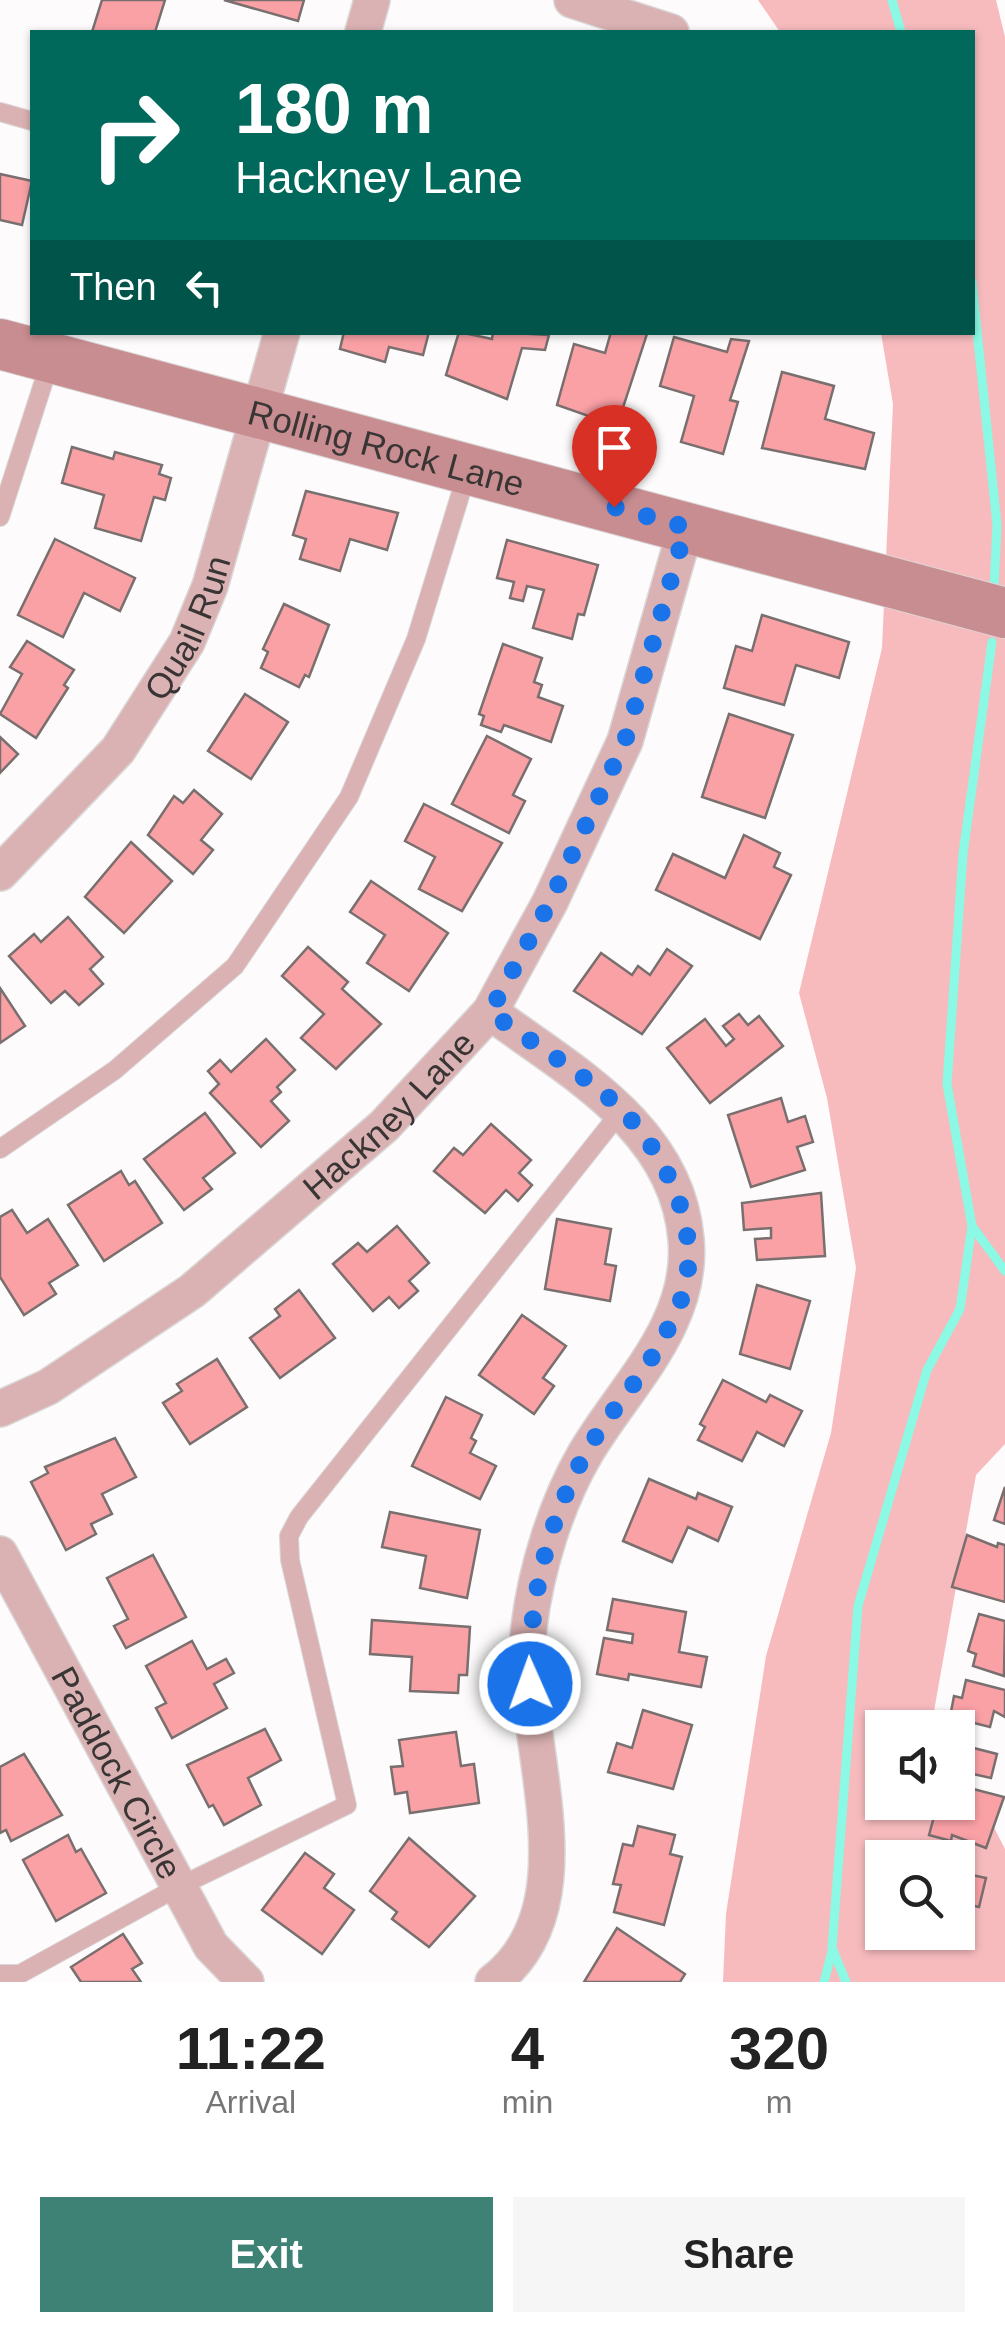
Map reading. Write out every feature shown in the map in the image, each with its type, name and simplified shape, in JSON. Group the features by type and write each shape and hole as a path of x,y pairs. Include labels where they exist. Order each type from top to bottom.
{"street":[{"path":"364,30 372,0"},
{"path":"572,0 664,30"},
{"name":"Quail Run","path":"0,872 118,750 187,642 210,586 262,416 281,335"},
{"name":"Rolling Rock Lane","path":"0,344 1005,613"},
{"name":"Hackney Lane","path":"0,1410 48,1387 192,1291 384,1126 490,1012 550,902 625,741 686,527"},
{"path":"490,1012 622,1110 650,1144 676,1190 686,1238 686,1286 658,1347 584,1456 549,1538 529,1628 531,1712 549,1849 543,1902 522,1947 493,1982"},
{"name":"Paddock Circle","path":"0,1554 211,1946 246,1982"}],"lane":[{"path":"0,112 30,120"},
{"path":"0,518 52,358"},
{"path":"0,1149 115,1070 235,966 348,796 416,640 469,468"},
{"path":"0,1974 20,1974 178,1887 347,1804 290,1560 289,1536 299,1517 622,1110"}],"shaded area":[{"path":"758,0 996,0 1005,37 1005,1444 976,1475 934,1710 865,1710 865,1820 975,1820 975,1790 1005,1849 1005,1982 723,1982 726,1914 766,1656 831,1433 856,1268 827,1098 799,993 882,648 893,404 881,335 975,335 975,30 779,30"}],"building":[{"path":"102,0 165,0 156,30 93,30"},
{"path":"224,0 304,0 298,21"},
{"path":"0,174 30,181 22,225 0,220"},
{"path":"343,335 428,335 423,355 389,347 385,362 340,349"},
{"path":"458,335 492,339 493,335 549,335 545,350 522,348 507,399 446,375"},
{"path":"610,335 647,335 617,426 557,405 574,344 605,353"},
{"path":"674,337 727,352 731,339 749,341 730,400 738,402 723,454 681,442 694,396 660,386"},
{"path":"782,372 834,386 825,419 874,433 865,469 762,448"},
{"path":"72,447 113,459 115,452 162,465 159,474 171,478 165,500 154,497 141,541 95,528 104,495 62,483"},
{"path":"306,491 398,513 387,550 350,539 340,571 300,559 306,539 293,535"},
{"path":"55,539 135,578 120,611 84,593 63,637 18,615"},
{"path":"507,540 598,565 584,615 578,614 572,639 533,628 544,590 527,586 523,601 510,598 514,582 497,578"},
{"path":"284,604 329,625 309,677 305,675 299,687 261,668 268,652 263,649"},
{"path":"762,615 849,642 839,678 796,665 784,705 724,688 736,646 752,651"},
{"path":"27,641 74,670 64,685 68,688 36,738 0,714 22,674 10,667"},
{"path":"503,644 542,658 534,682 542,685 538,697 563,706 551,742 504,725 501,732 481,725 484,716 479,714"},
{"path":"245,694 288,722 251,779 208,751"},
{"path":"729,714 793,735 765,818 702,797"},
{"path":"487,736 531,759 513,795 525,801 509,833 452,804"},
{"path":"0,737 18,754 0,773"},
{"path":"194,790 222,814 201,840 213,850 193,874 148,835 174,796 183,803"},
{"path":"424,804 502,843 462,911 419,889 435,857 405,841"},
{"path":"744,835 780,853 774,867 791,875 760,939 656,890 673,854 725,878"},
{"path":"131,842 172,881 124,933 85,897"},
{"path":"371,881 448,933 409,991 367,963 385,935 350,912"},
{"path":"68,917 103,957 90,969 103,984 79,1005 65,991 51,1003 9,956 34,934 41,942"},
{"path":"308,947 348,982 342,989 381,1024 336,1069 301,1038 324,1014 282,976"},
{"path":"667,949 692,966 642,1034 574,991 601,953 632,975 638,966 650,975"},
{"path":"0,988 25,1026 0,1043"},
{"path":"739,1014 748,1025 759,1016 783,1046 710,1103 667,1048 705,1019 726,1046 734,1039 723,1026"},
{"path":"266,1039 295,1070 277,1087 281,1092 271,1101 289,1121 261,1147 210,1093 219,1084 208,1071 220,1060 231,1072"},
{"path":"781,1098 788,1122 805,1116 813,1142 797,1147 805,1170 751,1187 728,1115"},
{"path":"205,1113 235,1153 203,1178 212,1189 184,1210 144,1159"},
{"path":"491,1124 531,1160 519,1173 532,1185 518,1201 506,1190 485,1213 434,1171 454,1148 463,1155"},
{"path":"121,1171 129,1185 135,1181 162,1223 104,1261 68,1205"},
{"path":"821,1193 825,1256 757,1260 755,1239 771,1238 771,1228 744,1230 742,1203"},
{"path":"12,1210 27,1233 48,1219 78,1265 49,1283 56,1294 24,1315 0,1277 0,1217"},
{"path":"557,1219 611,1229 605,1264 616,1266 610,1301 545,1289"},
{"path":"397,1226 429,1263 409,1281 418,1291 399,1308 389,1297 373,1311 333,1264 358,1243 367,1252"},
{"path":"757,1285 810,1301 790,1369 740,1354"},
{"path":"299,1290 335,1338 280,1378 250,1338 280,1316 275,1309"},
{"path":"522,1315 566,1346 543,1378 554,1386 534,1414 479,1375"},
{"path":"217,1359 247,1407 190,1444 163,1403 182,1391 177,1384"},
{"path":"723,1380 766,1402 770,1395 802,1411 784,1446 757,1432 742,1461 698,1440 705,1427 700,1424"},
{"path":"446,1397 482,1415 471,1438 476,1441 470,1453 496,1466 480,1499 412,1466"},
{"path":"115,1438 136,1477 102,1494 112,1514 91,1524 96,1534 66,1550 31,1482 48,1473 45,1467"},
{"path":"649,1479 696,1499 698,1493 732,1507 718,1541 688,1527 672,1562 623,1541"},
{"path":"1005,1487 1005,1524 994,1520"},
{"path":"390,1512 480,1530 467,1598 420,1588 426,1556 382,1547"},
{"path":"967,1535 997,1547 998,1543 1005,1545 1005,1602 952,1587"},
{"path":"153,1555 186,1617 126,1648 114,1626 128,1619 107,1578"},
{"path":"613,1599 686,1612 679,1652 707,1657 701,1687 629,1674 628,1680 597,1674 604,1638 632,1643 633,1634 607,1630"},
{"path":"979,1614 1005,1621 1004,1676 973,1666 976,1654 968,1651"},
{"path":"372,1620 470,1627 467,1675 459,1675 458,1693 410,1691 412,1657 370,1654"},
{"path":"192,1641 207,1669 226,1659 234,1673 214,1684 227,1708 172,1738 156,1708 166,1703 146,1666"},
{"path":"966,1680 1005,1690 1005,1717 994,1711 990,1727 975,1723 975,1710 951,1710 954,1696 962,1698"},
{"path":"643,1710 692,1725 673,1789 608,1772 617,1743 632,1748"},
{"path":"265,1729 281,1760 248,1778 261,1805 224,1825 213,1805 209,1807 187,1765"},
{"path":"456,1732 461,1766 474,1764 479,1803 410,1813 407,1792 395,1794 391,1767 403,1766 399,1740"},
{"path":"975,1748 997,1754 991,1778 975,1774"},
{"path":"24,1754 62,1815 11,1841 6,1830 0,1833 0,1767"},
{"path":"975,1789 1004,1797 986,1848 975,1844 975,1840 929,1835 933,1820 975,1820"},
{"path":"638,1826 675,1835 670,1854 682,1857 664,1925 614,1912 621,1885 613,1884 623,1844 633,1846"},
{"path":"68,1835 76,1852 81,1849 106,1893 56,1921 23,1860"},
{"path":"409,1838 475,1896 429,1947 392,1919 397,1912 370,1891"},
{"path":"305,1853 334,1874 324,1888 354,1910 322,1954 262,1910"},
{"path":"975,1876 986,1878 979,1907 975,1906"},
{"path":"617,1928 685,1974 680,1982 584,1982"},
{"path":"123,1934 142,1963 132,1969 141,1982 81,1982 71,1967"}],"waterway":[{"path":"892,0 900,30"},
{"path":"975,311 997,525 994,587"},
{"path":"992,642 963,854 947,1084 972,1226 1005,1271"},
{"path":"846,1982 832,1948 858,1606 927,1370 960,1309 972,1226"},
{"path":"824,1982 832,1951"}],"route":[{"path":"530,1684 529,1628 549,1538 584,1456 658,1347 686,1286 686,1238 676,1190 650,1144 622,1110 490,1012 550,902 625,741 686,527 614,507"}]}
